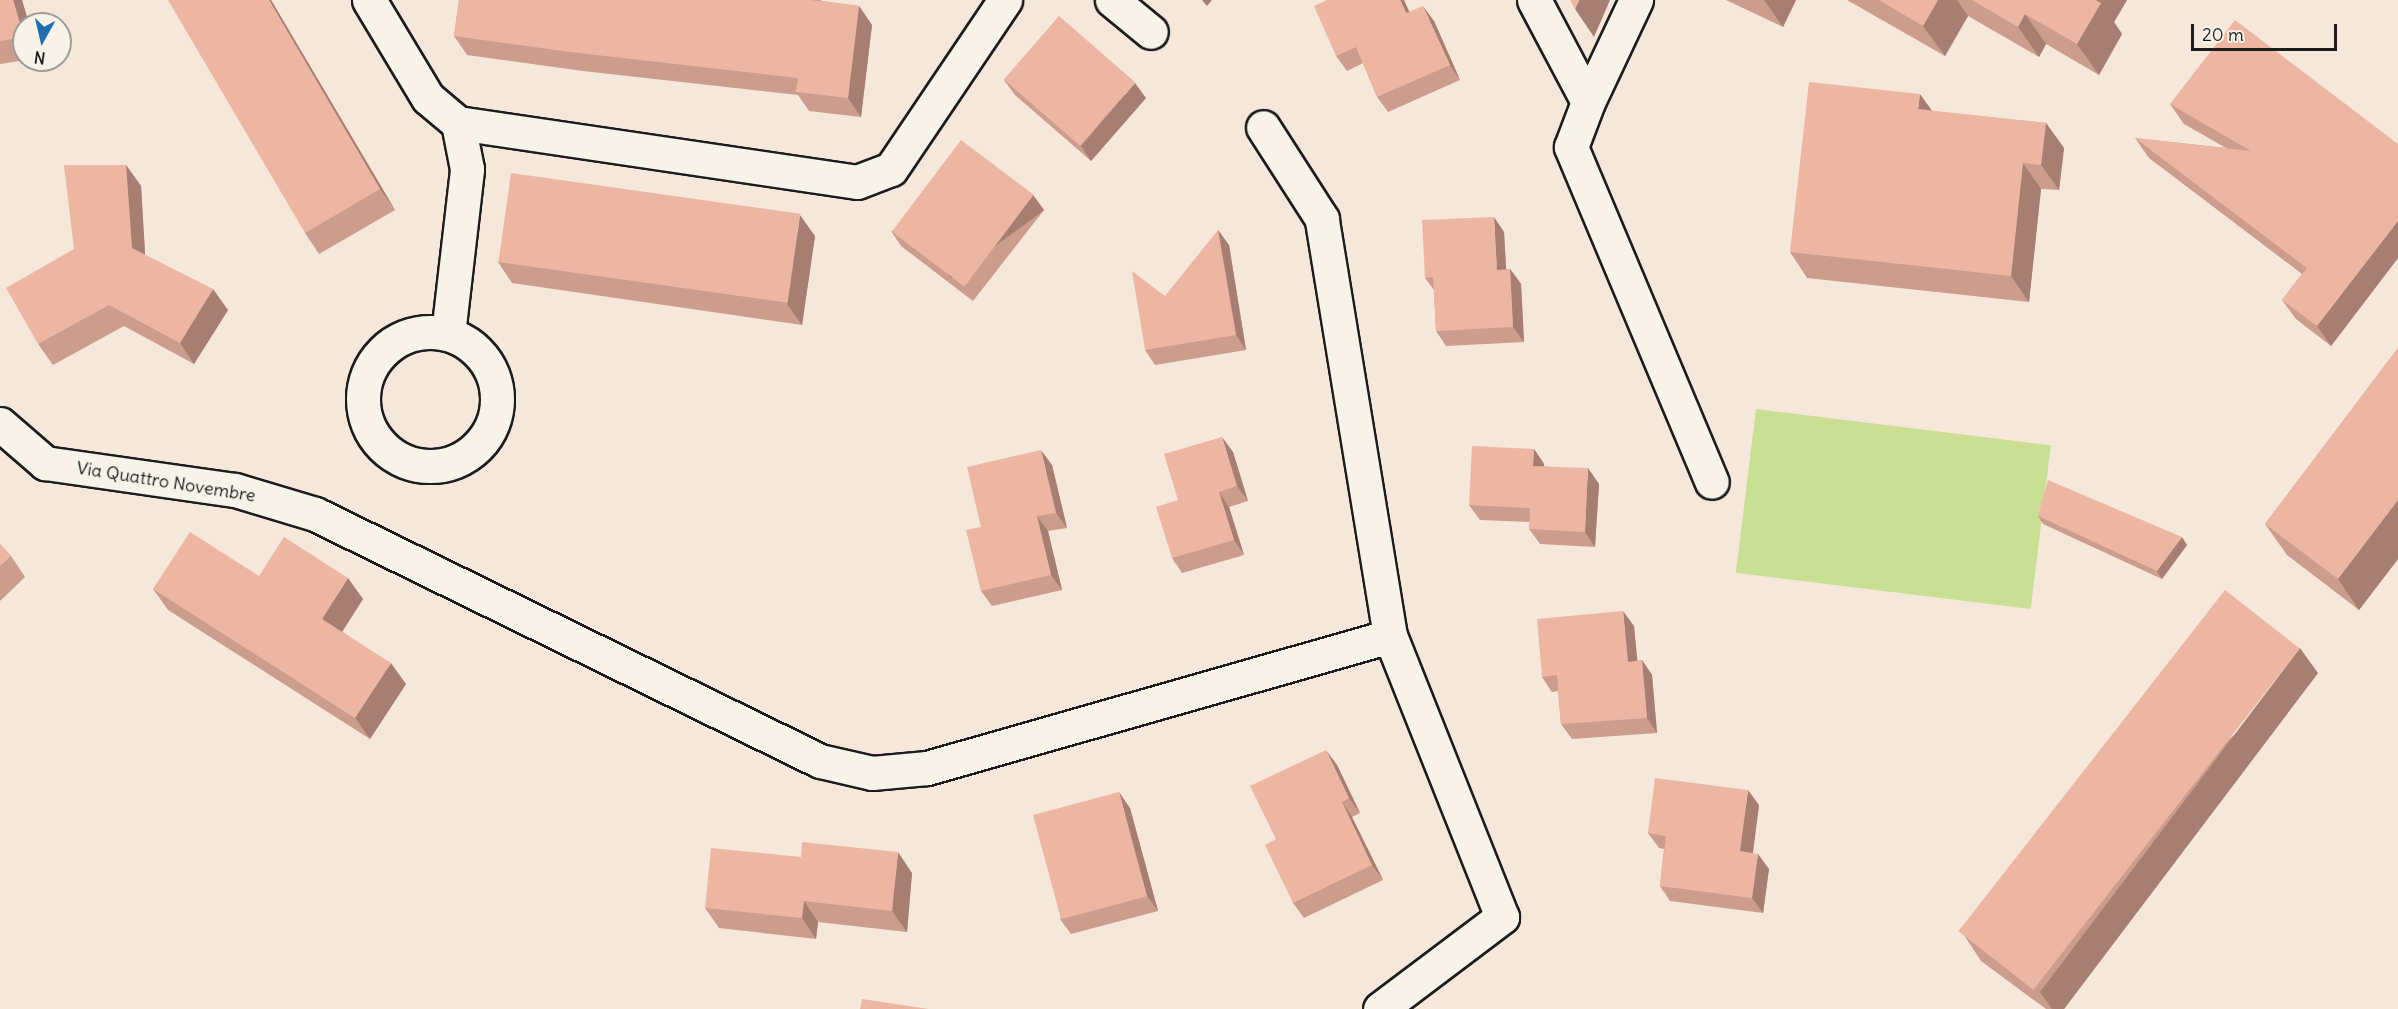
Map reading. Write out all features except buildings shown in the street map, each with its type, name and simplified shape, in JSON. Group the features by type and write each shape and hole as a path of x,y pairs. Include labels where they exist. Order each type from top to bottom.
{"street":[{"path":"369,0 428,98 458,123 857,182 891,169 1005,0"},
{"path":"1112,0 1151,32"},
{"path":"1534,0 1588,102"},
{"path":"1636,0 1588,102 1571,147 1712,482"},
{"path":"448,334 467,169 458,123"},
{"path":"1263,127 1322,219 1390,636 1502,917 1380,1009"},
{"path":"420,333 448,334 474,347 492,369 499,396 494,424 478,448 455,463 426,467 399,460 377,442 364,417 363,388 373,362 394,342 420,333"},
{"name":"Via Quattro Novembre","path":"0,424 45,463 235,490 315,514 820,761 872,773 927,768 1390,636"}],"green space":[{"path":"1756,409 2051,445 2031,609 1736,573"}]}
